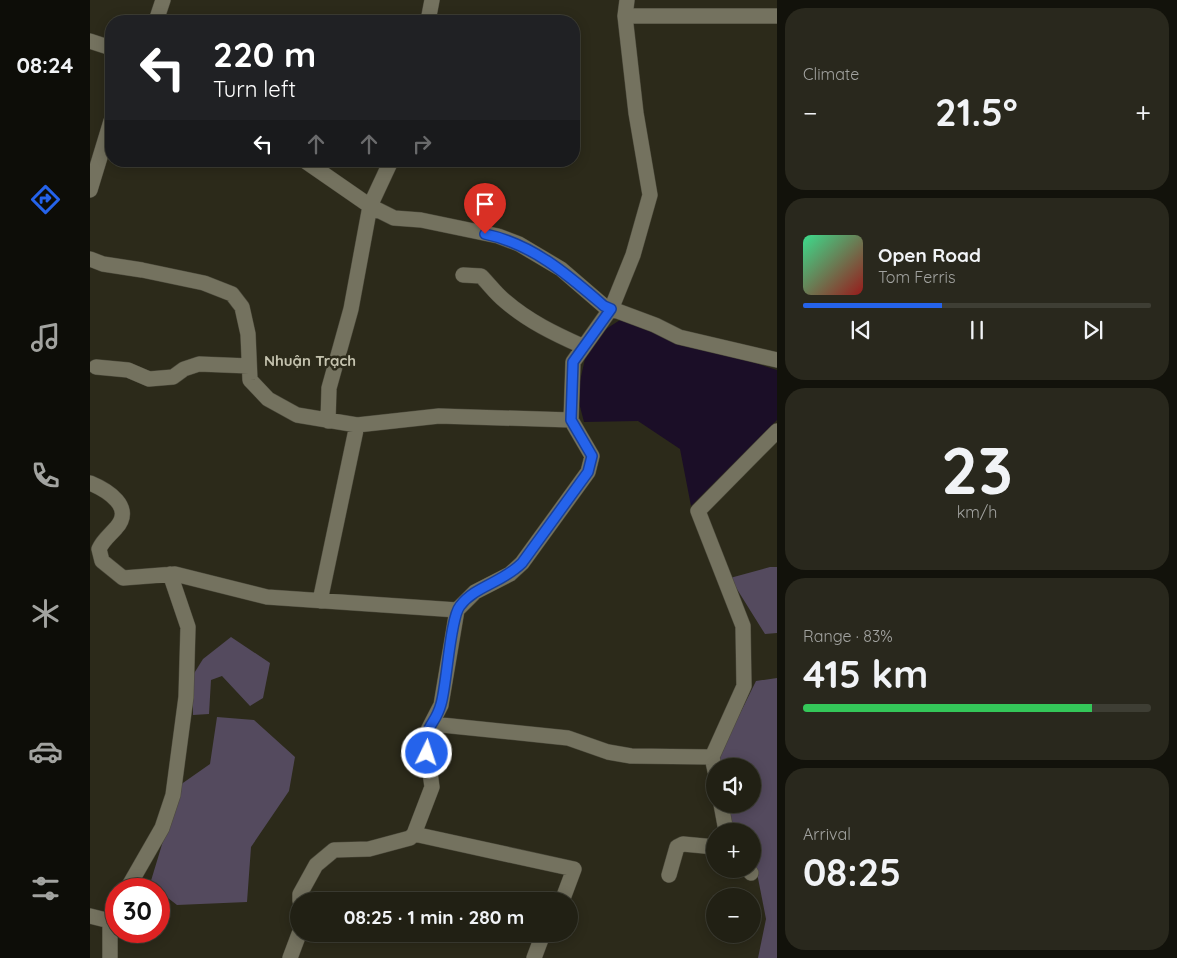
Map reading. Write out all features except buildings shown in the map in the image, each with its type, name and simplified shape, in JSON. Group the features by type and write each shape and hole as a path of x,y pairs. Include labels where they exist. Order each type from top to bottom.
{"street":[{"path":"158,15 163,0"},
{"path":"429,15 432,0"},
{"path":"301,892 316,865 334,850 369,849 410,838 414,834 432,787 425,736 441,705 456,610 475,592 510,574 522,563 588,472 592,456 571,420 573,362 582,346 611,309 633,255 650,196 636,113 625,16 627,0"},
{"path":"625,16 777,16"},
{"path":"90,41 105,46"},
{"path":"90,190 105,141"},
{"path":"315,167 370,206 394,218 421,220 498,236 519,244 561,269 604,306 611,309 679,337 777,360"},
{"path":"328,421 329,388 351,309 370,206 388,167"},
{"path":"90,259 103,264 204,283 232,294 242,307 248,334 250,380 268,399 297,415 357,425 439,416 571,420"},
{"path":"463,275 481,276 505,302 555,334 582,346"},
{"path":"96,367 128,370 149,379 173,377 184,369 200,364 249,366"},
{"path":"320,601 357,425"},
{"path":"716,758 744,686 743,626 698,511 777,431"},
{"path":"90,484 117,500 122,508 120,522 99,549 102,561 123,578 170,574 267,597 456,610"},
{"path":"133,878 162,828 172,795 186,697 188,627 170,574"},
{"path":"432,724 568,738 608,752 706,763"},
{"path":"414,834 574,868 565,892"},
{"path":"669,875 677,847 683,844 706,846"},
{"path":"90,916 105,915"},
{"path":"290,958 296,942"},
{"path":"534,958 540,942"},
{"path":"110,958 111,943"}],"shaded area":[{"path":"620,320 777,370 777,420 691,506 680,449 638,421 584,422 577,395 586,354 606,329"},
{"path":"770,567 777,567 777,633 765,634 730,578"},
{"path":"231,637 270,663 263,698 250,706 222,676 211,680 209,714 193,715 193,675 203,659"},
{"path":"777,678 777,958 758,958 766,919 758,878 761,878 761,823 730,823 728,813 761,813 761,758 718,758 756,681"},
{"path":"217,717 254,720 295,757 289,791 251,847 247,902 177,905 170,900 170,878 152,878 180,785 210,764"}],"district":[{"name":"Nhuận Trạch","path":"310,360"}],"route":[{"path":"427,753 425,736 441,705 456,610 475,592 510,574 522,563 588,472 591,465 592,456 571,420 573,362 582,346 611,309 604,306 561,269 519,244 498,236 485,234"}]}
